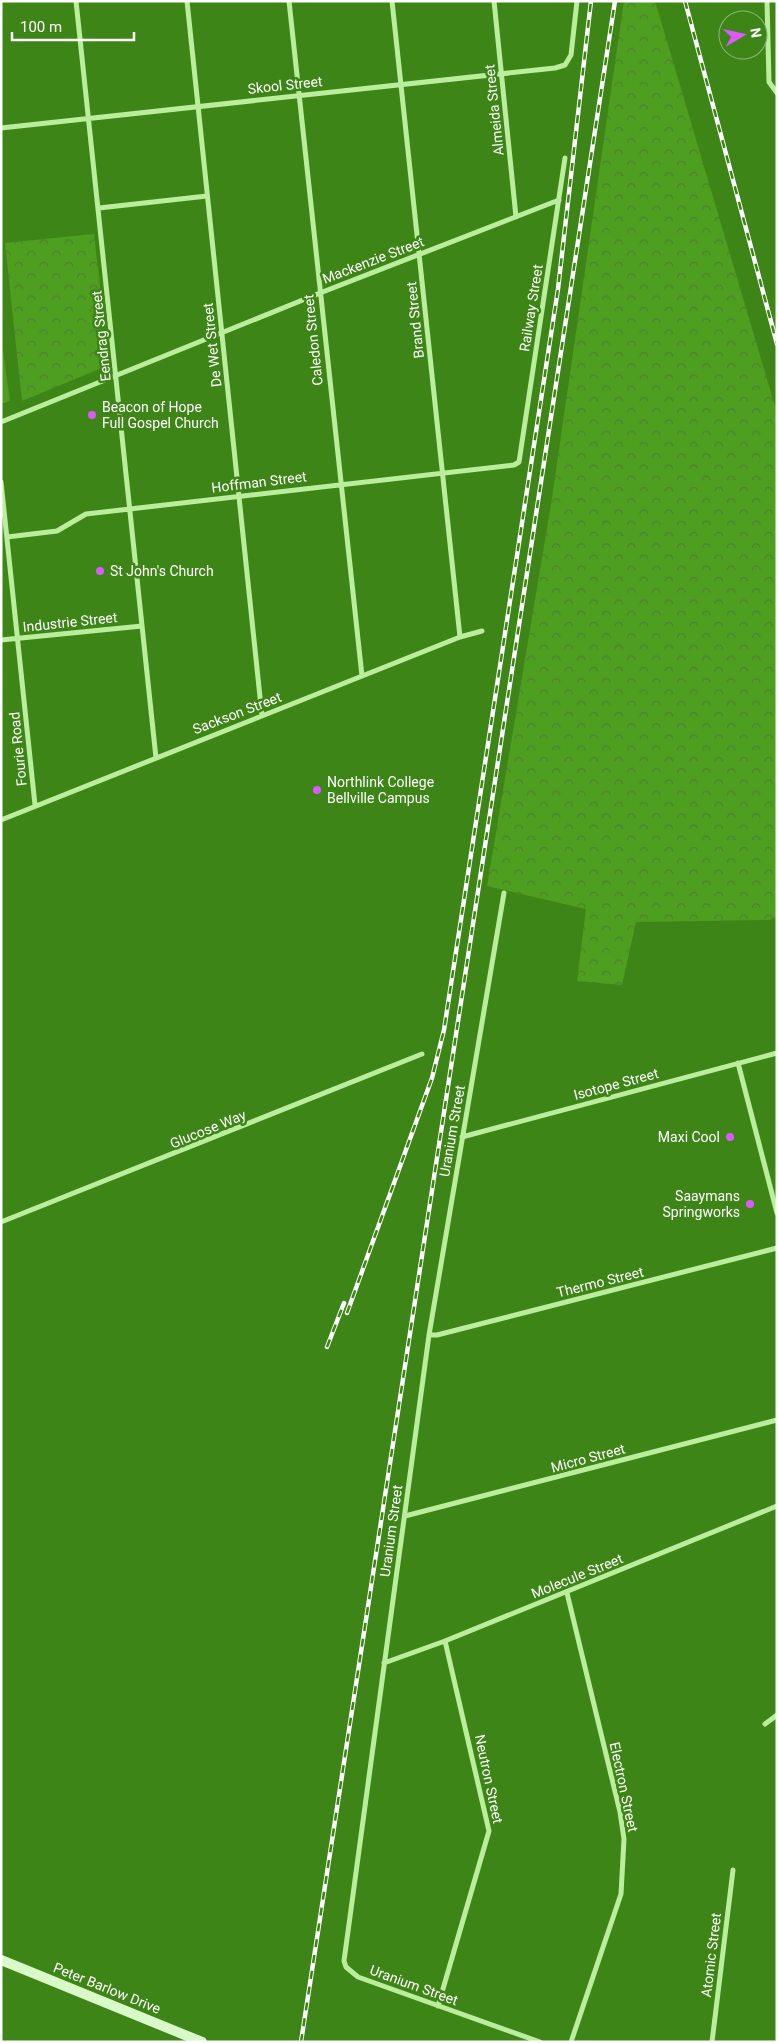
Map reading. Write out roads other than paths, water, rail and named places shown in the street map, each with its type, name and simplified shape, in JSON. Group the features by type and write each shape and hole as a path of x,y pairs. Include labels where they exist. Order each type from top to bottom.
{"street":[{"name":"Eendrag Street","path":"76,1 156,758"},
{"name":"De Wet Street","path":"187,1 262,716"},
{"name":"Caledon Street","path":"288,1 362,676"},
{"name":"Brand Street","path":"392,1 460,637"},
{"name":"Almeida Street","path":"494,1 516,217"},
{"name":"Skool Street","path":"1,128 555,68 565,65 572,55 577,1"},
{"path":"767,1 769,82 777,93"},
{"name":"Railway Street","path":"519,462 565,158"},
{"path":"99,208 207,196"},
{"name":"Mackenzie Street","path":"1,422 320,293 559,200"},
{"name":"Hoffman Street","path":"7,537 57,531 86,514 340,483 444,474 514,465 519,462"},
{"name":"Fourie Road","path":"1,482 35,805"},
{"name":"Industrie Street","path":"1,640 142,626"},
{"name":"Sackson Street","path":"1,820 460,637 482,631"},
{"name":"Uranium Street","path":"504,893 430,1335 344,1961 346,1968 358,1977 540,2042"},
{"name":"Isotope Street","path":"462,1137 777,1053"},
{"name":"Glucose Way","path":"1,1222 422,1054"},
{"path":"738,1063 777,1213"},
{"name":"Thermo Street","path":"430,1335 437,1336 777,1248"},
{"name":"Micro Street","path":"405,1516 777,1420"},
{"name":"Molecule Street","path":"384,1663 445,1642 777,1506"},
{"name":"Electron Street","path":"567,1593 620,1812 624,1858 622,1894 571,2042"},
{"name":"Neutron Street","path":"438,2006 489,1831 445,1642"},
{"path":"765,1724 777,1714"},
{"name":"Atomic Street","path":"712,2042 732,1870"},
{"name":"Peter Barlow Drive","path":"1,1960 202,2042"}],"railway":[{"path":"347,1313 432,1078 444,1030 558,289 591,1"},
{"path":"301,2042 615,1"},
{"path":"685,1 777,344"},
{"path":"327,1347 344,1303"}],"place":[{"name":"Beacon of Hope Full Gospel Church","path":"92,415"},
{"name":"St John's Church","path":"100,571"},
{"name":"Northlink College Bellville Campus","path":"317,790"},
{"name":"Maxi Cool","path":"730,1137"},
{"name":"Saaymans Springworks","path":"750,1204"}]}
